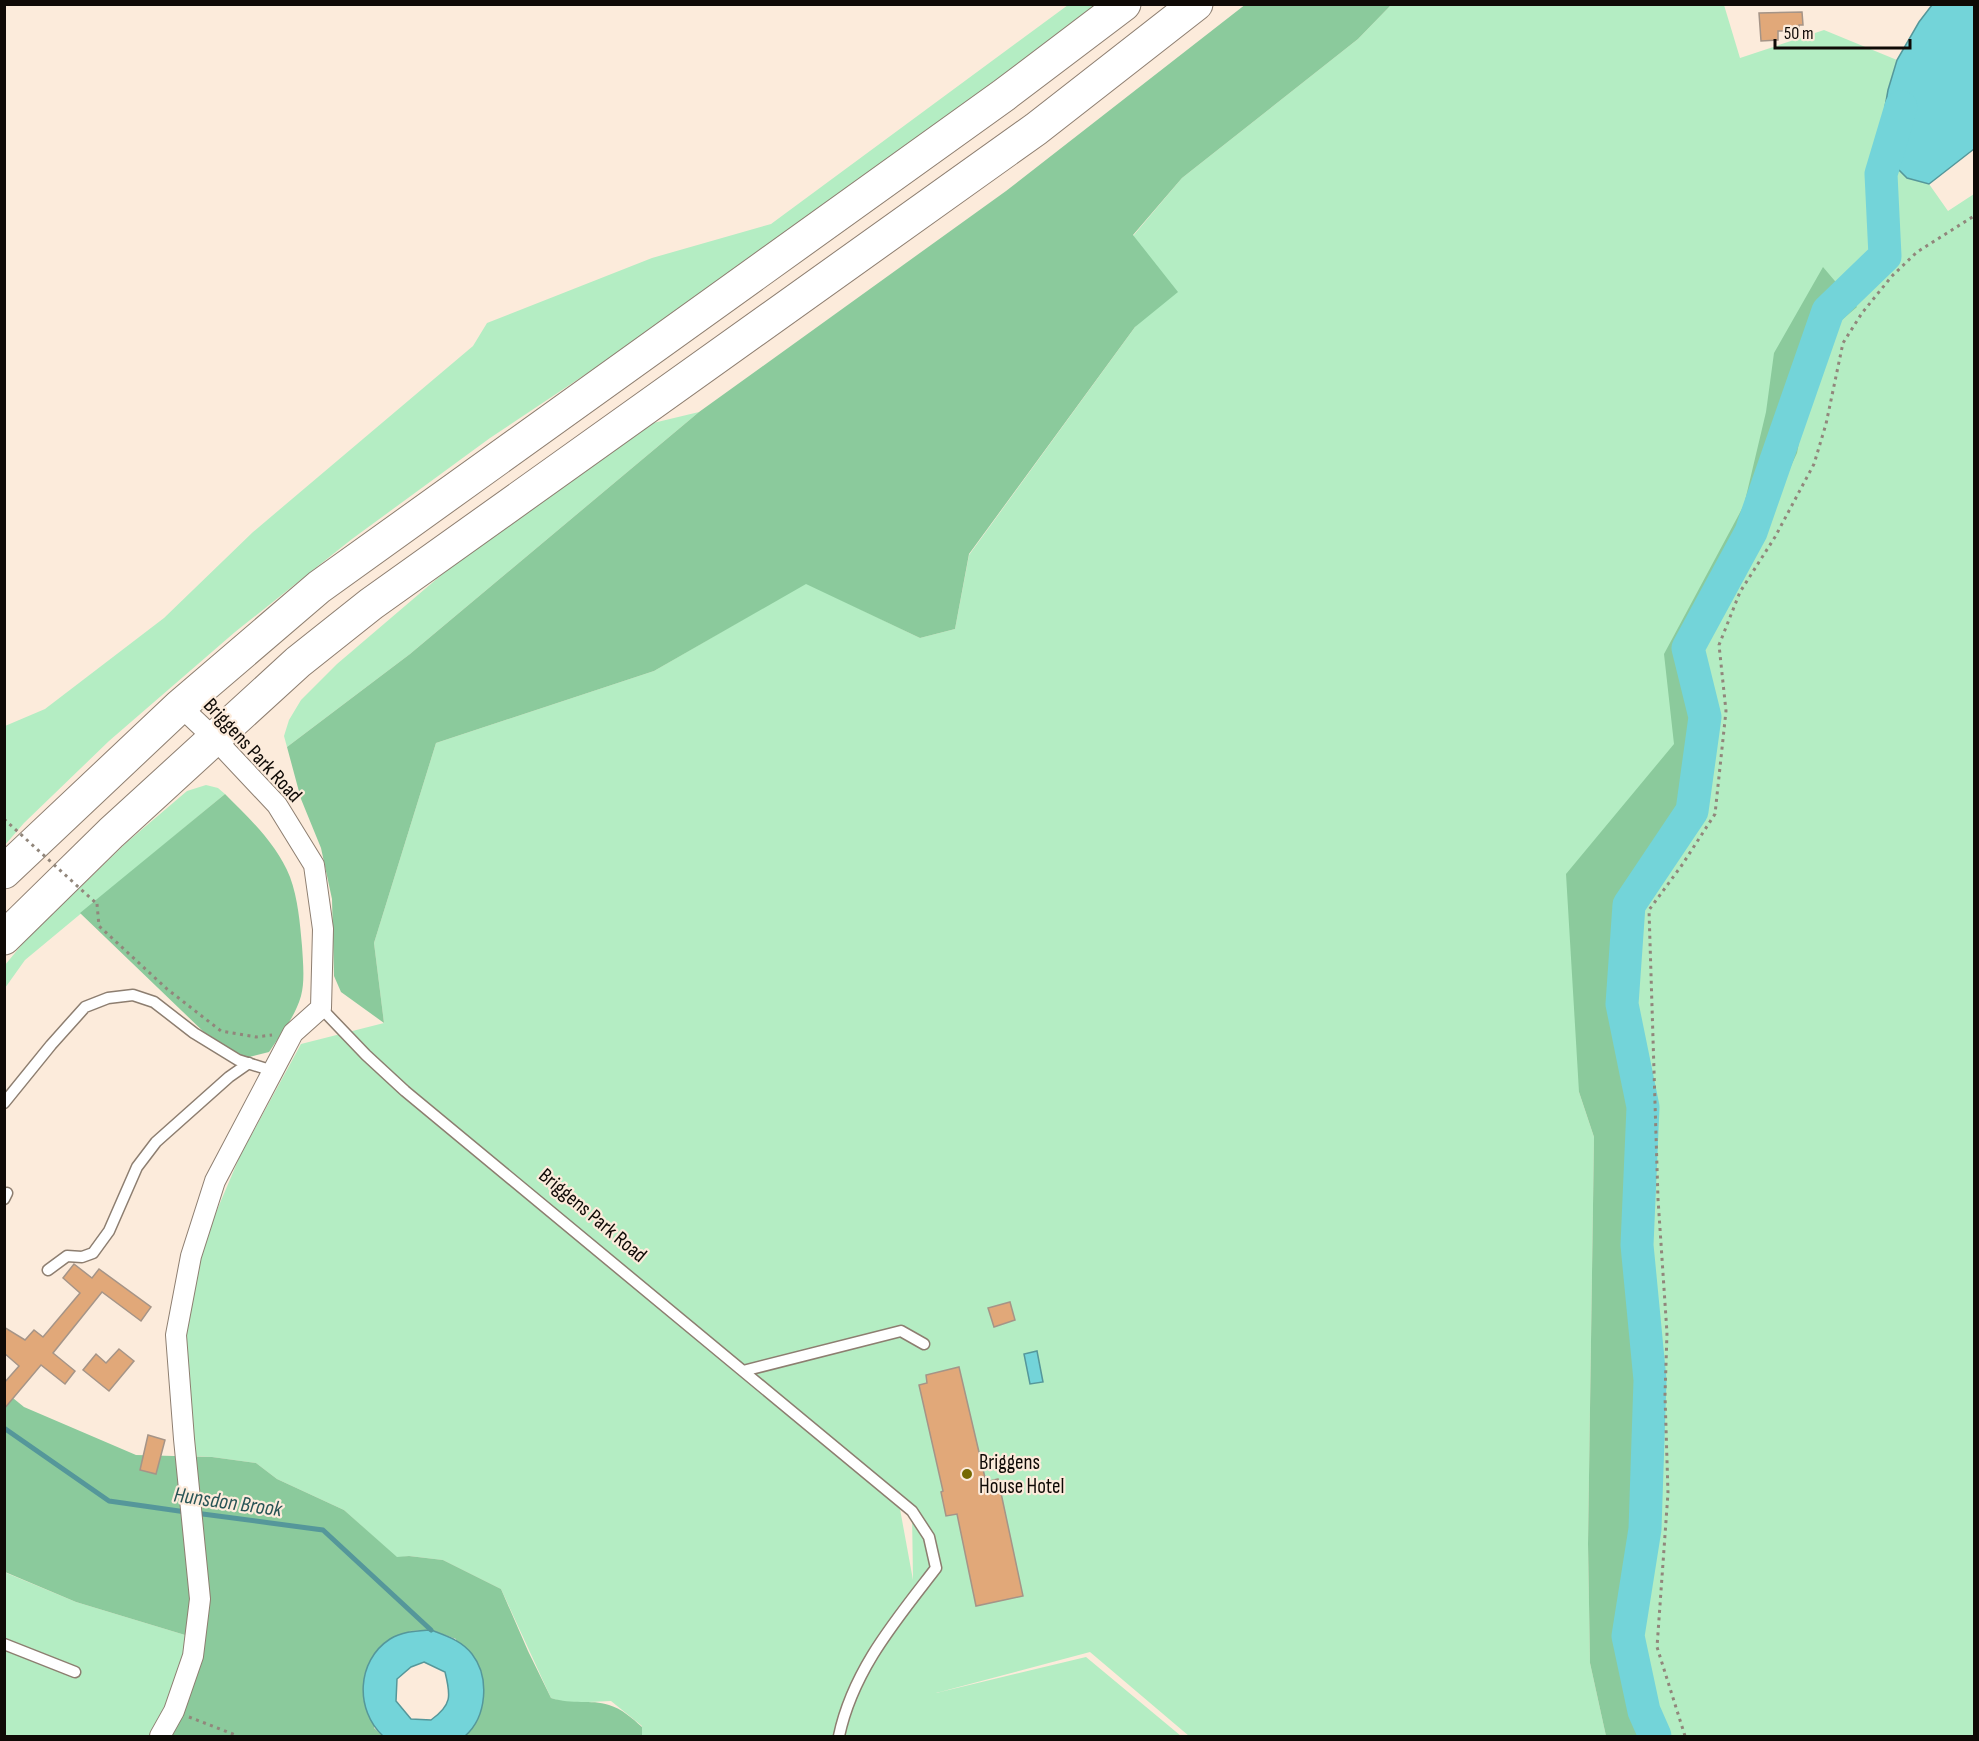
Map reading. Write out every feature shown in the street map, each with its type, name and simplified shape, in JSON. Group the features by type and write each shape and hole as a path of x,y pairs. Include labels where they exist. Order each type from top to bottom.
{"highway":[{"path":"4,872 180,706 319,587 1004,94 1124,4"},
{"path":"4,938 111,833 298,662 371,604 1036,129 1196,4"}],"street":[{"name":"Briggens Park Road","path":"180,706 215,739 277,805 314,865 323,929 321,1008"},
{"path":"160,1737 174,1711 193,1656 200,1599 176,1335 191,1256 215,1181 293,1033 321,1008"}],"lane":[{"path":"4,1103 85,1007 108,998 133,995 154,1002 194,1033 238,1060 273,1071"},
{"name":"Briggens Park Road","path":"321,1008 366,1055 405,1091 912,1511 929,1537 936,1568 880,1642 857,1682 839,1737"},
{"path":"48,1270 67,1256 82,1257 93,1253 109,1231 137,1167 156,1142 234,1073 249,1063"},
{"path":"743,1371 901,1331 924,1344"},
{"path":"4,1644 75,1672"}],"path":[{"path":"1685,1737 1657,1647 1668,1493 1666,1333 1658,1199 1649,910 1715,814 1726,711 1719,645 1740,592 1774,537 1814,464 1826,424 1843,343 1892,276 1917,252 1974,216"},
{"path":"4,819 97,904 99,926 166,988 221,1031 256,1038 293,1033"},
{"path":"174,1711 238,1737"}],"green space":[{"path":"1246,4 1391,5 1358,39 1182,178 1133,235 1178,292 1135,327 969,554 955,629 920,638 806,584 654,671 436,743 374,943 384,1023 341,992 334,976 332,899 321,848 301,799 287,747 410,654 699,412 1006,191"},
{"path":"1068,5 1107,5 634,342 490,438 352,539 235,632 109,741 24,823 5,845 5,726 45,709 164,618 253,532 473,346 487,323 652,258 771,224"},
{"path":"1391,5 1724,5 1740,58 1824,30 1897,60 1888,90 1880,136 1907,178 1929,184 1948,211 1974,194 1974,1736 1646,1736 1616,1635 1623,1094 1579,1081 1579,1092 1594,1137 1588,1544 1590,1663 1606,1736 1189,1736 1090,1652 936,1693 1086,1657 1181,1736 642,1736 642,1726 611,1701 566,1703 551,1698 501,1589 443,1560 409,1556 397,1558 344,1510 277,1479 256,1463 190,1456 183,1334 197,1257 240,1156 301,1044 384,1023 374,943 436,743 654,671 806,583 920,638 955,629 969,555 1138,323 1133,236 1182,178 1358,39","holes":["814,1434 912,1511 913,1580 900,1509"]},
{"path":"1823,267 1857,307 1830,330 1809,392 1797,453 1762,529 1700,645 1711,718 1700,809 1634,906 1627,1002 1649,1113 1642,1242 1657,1376 1651,1528 1635,1619 1644,1671 1665,1736 1606,1736 1590,1663 1588,1544 1594,1137 1579,1092 1566,874 1674,744 1664,654 1744,505 1766,412 1774,353"},
{"path":"699,412 410,654 287,747 284,736 289,720 301,700 337,664 446,571 529,507 649,424"},
{"path":"206,785 218,788 225,794 25,960 5,988 5,965 24,942 126,843 187,791"},
{"path":"225,794 253,822 278,853 290,877 298,911 303,965 303,984 298,1004 269,1052 234,1061 80,913"},
{"path":"8,1394 24,1407 136,1455 212,1457 256,1463 277,1479 344,1510 397,1557 443,1560 501,1589 551,1698 602,1703 614,1707 627,1714 642,1727 642,1736 465,1736 467,1735 456,1639 431,1630 410,1631 374,1728 383,1736 164,1736 195,1638 76,1602 5,1572 4,1397"},
{"path":"4,1572 76,1602 195,1638 164,1736 5,1736"}],"water":[{"path":"1932,5 1974,5 1974,149 1929,184 1907,178 1896,167 1880,136 1888,90 1897,60 1919,22"},
{"path":"1037,1351 1043,1382 1030,1384 1024,1354"},
{"path":"431,1630 468,1649 478,1663 482,1674 484,1696 478,1718 465,1736 383,1736 374,1725 364,1700 365,1673 379,1648 390,1639 405,1633","holes":["424,1662 445,1672 449,1694 443,1710 431,1720 411,1719 396,1701 397,1679 411,1667"]}],"building":[{"path":"1802,12 1803,25 1799,25 1799,31 1778,31 1778,40 1761,41 1759,13"},
{"path":"74,1264 92,1278 99,1269 151,1307 141,1321 102,1292 53,1353 75,1371 65,1384 41,1365 4,1409 4,1383 19,1366 4,1353 4,1327 25,1340 34,1330 43,1337 80,1293 63,1278"},
{"path":"1010,1302 1015,1320 994,1327 988,1308"},
{"path":"119,1349 134,1361 109,1391 83,1370 96,1354 106,1363"},
{"path":"959,1367 986,1482 998,1479 1023,1596 976,1606 957,1514 946,1516 941,1492 943,1491 919,1385 927,1383 926,1375"},
{"path":"148,1435 165,1440 156,1474 140,1470"}],"waterway":[{"path":"1655,1736 1644,1711 1628,1636 1645,1529 1650,1380 1637,1245 1643,1107 1622,1004 1629,905 1692,811 1705,717 1688,648 1751,532 1828,311 1885,256 1881,174 1901,107"},
{"name":"Hunsdon Brook","path":"4,1428 109,1501 186,1512"},
{"name":"Hunsdon Brook","path":"195,1513 323,1530 431,1630"}],"place":[{"name":"Briggens House Hotel","path":"967,1474"}]}
